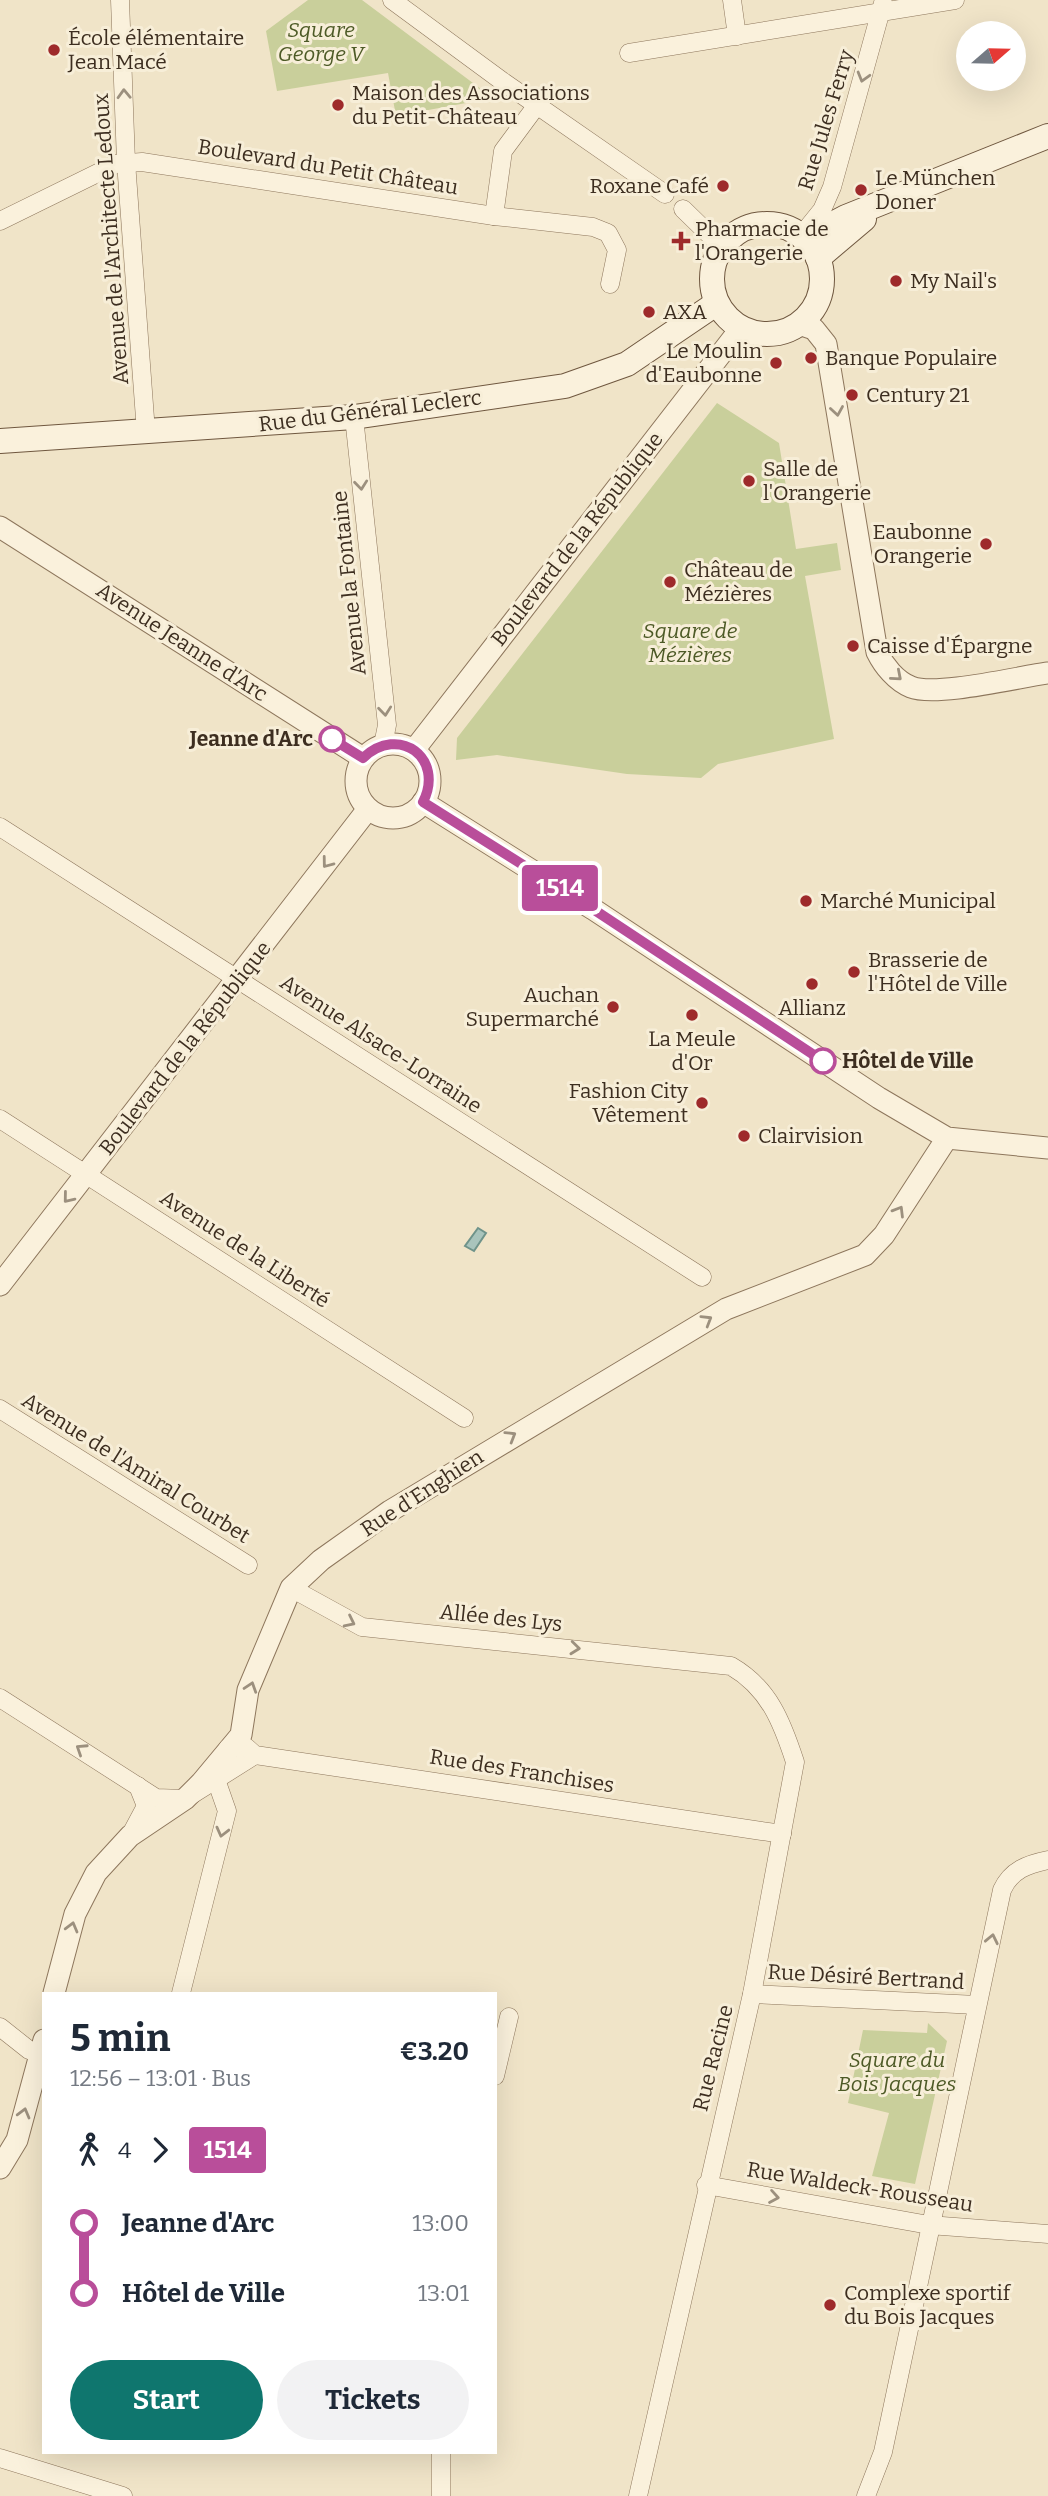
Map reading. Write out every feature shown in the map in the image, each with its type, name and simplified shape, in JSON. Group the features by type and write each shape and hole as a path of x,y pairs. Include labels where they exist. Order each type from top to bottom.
{"main road":[{"path":"808,244 886,201 1048,136"},
{"path":"759,224 789,228 808,244 822,274 821,291 814,307 799,324 771,334 741,328 727,317 717,303 712,275 722,247 745,228 759,224"},
{"name":"Rue du Général Leclerc","path":"0,441 354,417 565,386 627,364 717,303"}],"street":[{"name":"Avenue de l'Architecte Ledoux","path":"120,0 126,162 146,432"},
{"path":"392,0 665,194"},
{"path":"732,0 737,36"},
{"path":"629,53 737,36 883,6 955,0"},
{"name":"Rue Jules Ferry","path":"808,244 832,187 883,6"},
{"path":"494,216 503,151 537,105"},
{"name":"Boulevard du Petit Château","path":"0,222 110,166 142,162 494,216 593,228 608,233 617,250 610,284"},
{"path":"683,209 722,247"},
{"path":"799,324 814,329 826,344 877,652 884,665 905,684 929,691 1048,673"},
{"name":"Boulevard de la République","path":"414,750 741,328"},
{"name":"Avenue la Fontaine","path":"354,417 387,725 383,745"},
{"name":"Avenue Jeanne d'Arc","path":"0,527 363,758"},
{"path":"383,745 404,745 414,750 428,768 429,792 423,802 407,815 397,818 377,814 368,809 357,790 358,768 363,758 383,745"},
{"path":"423,802 593,909 879,1098 947,1138 1048,1148"},
{"name":"Boulevard de la République","path":"0,1285 238,981 368,809"},
{"name":"Avenue Alsace-Lorraine","path":"0,827 702,1276"},
{"name":"Avenue de la Liberté","path":"0,1119 464,1418"},
{"name":"Rue d'Enghien","path":"54,1992 84,1892 130,1836 215,1774 228,1748 241,1735 248,1690 291,1588 321,1560 390,1510 726,1309 865,1255 884,1236 947,1138"},
{"name":"Avenue de l'Amiral Courbet","path":"0,1409 247,1565"},
{"name":"Allée des Lys","path":"291,1588 362,1628 716,1662"},
{"name":"Rue Racine","path":"638,2496 706,2185 752,1994 795,1762 786,1735 765,1692 744,1674 716,1662"},
{"path":"0,1698 156,1798 184,1799"},
{"name":"Rue des Franchises","path":"228,1748 246,1747 255,1755 782,1834"},
{"path":"181,1992 227,1811 215,1774 255,1755"},
{"path":"130,1836 146,1806 138,1786"},
{"path":"866,2496 883,2452 929,2225 1006,1882 1028,1864 1048,1860"},
{"name":"Rue Désiré Bertrand","path":"752,1994 978,2005"},
{"path":"497,2068 509,2017"},
{"path":"0,2027 29,2050 42,2050"},
{"path":"0,2168 17,2140 42,2053"},
{"name":"Rue Waldeck-Rousseau","path":"706,2185 929,2225 1048,2234"},
{"path":"440,2454 441,2496"},
{"path":"0,2458 123,2496"}],"green space":[{"name":"Square George V","path":"308,0 362,0 493,98 396,116 388,73 277,91 266,31"},
{"name":"Square de Mézières","path":"717,403 779,443 796,549 837,543 841,570 805,576 834,739 718,764 701,778 627,774 497,755 456,760 457,738"},
{"name":"Square du Bois Jacques","path":"928,2023 947,2041 915,2184 872,2176 889,2113 848,2103 863,2030 927,2033"}],"water":[{"path":"478,1228 486,1233 474,1251 465,1246"}],"bus line":[{"name":"1514","path":"332,739 363,758 383,745 404,745 414,750 428,768 429,792 423,802 593,909 823,1061"}],"place":[{"name":"École élémentaire Jean Macé","path":"54,50"},
{"name":"Maison des Associations du Petit-Château","path":"338,105"},
{"name":"Roxane Café","path":"723,186"},
{"name":"Le München Doner","path":"861,190"},
{"name":"Pharmacie de l'Orangerie","path":"681,241"},
{"name":"My Nail's","path":"896,281"},
{"name":"AXA","path":"649,312"},
{"name":"Banque Populaire","path":"811,358"},
{"name":"Le Moulin d'Eaubonne","path":"776,363"},
{"name":"Century 21","path":"852,395"},
{"name":"Salle de l'Orangerie","path":"749,481"},
{"name":"Eaubonne Orangerie","path":"986,544"},
{"name":"Château de Mézières","path":"670,582"},
{"name":"Caisse d'Épargne","path":"853,646"},
{"name":"Jeanne d'Arc","path":"332,739"},
{"name":"Marché Municipal","path":"806,901"},
{"name":"Brasserie de l'Hôtel de Ville","path":"854,972"},
{"name":"Allianz","path":"812,984"},
{"name":"Auchan Supermarché","path":"613,1007"},
{"name":"La Meule d'Or","path":"692,1015"},
{"name":"Hôtel de Ville","path":"823,1061"},
{"name":"Fashion City Vêtement","path":"702,1103"},
{"name":"Clairvision","path":"744,1136"},
{"name":"Complexe sportif du Bois Jacques","path":"830,2305"}]}
